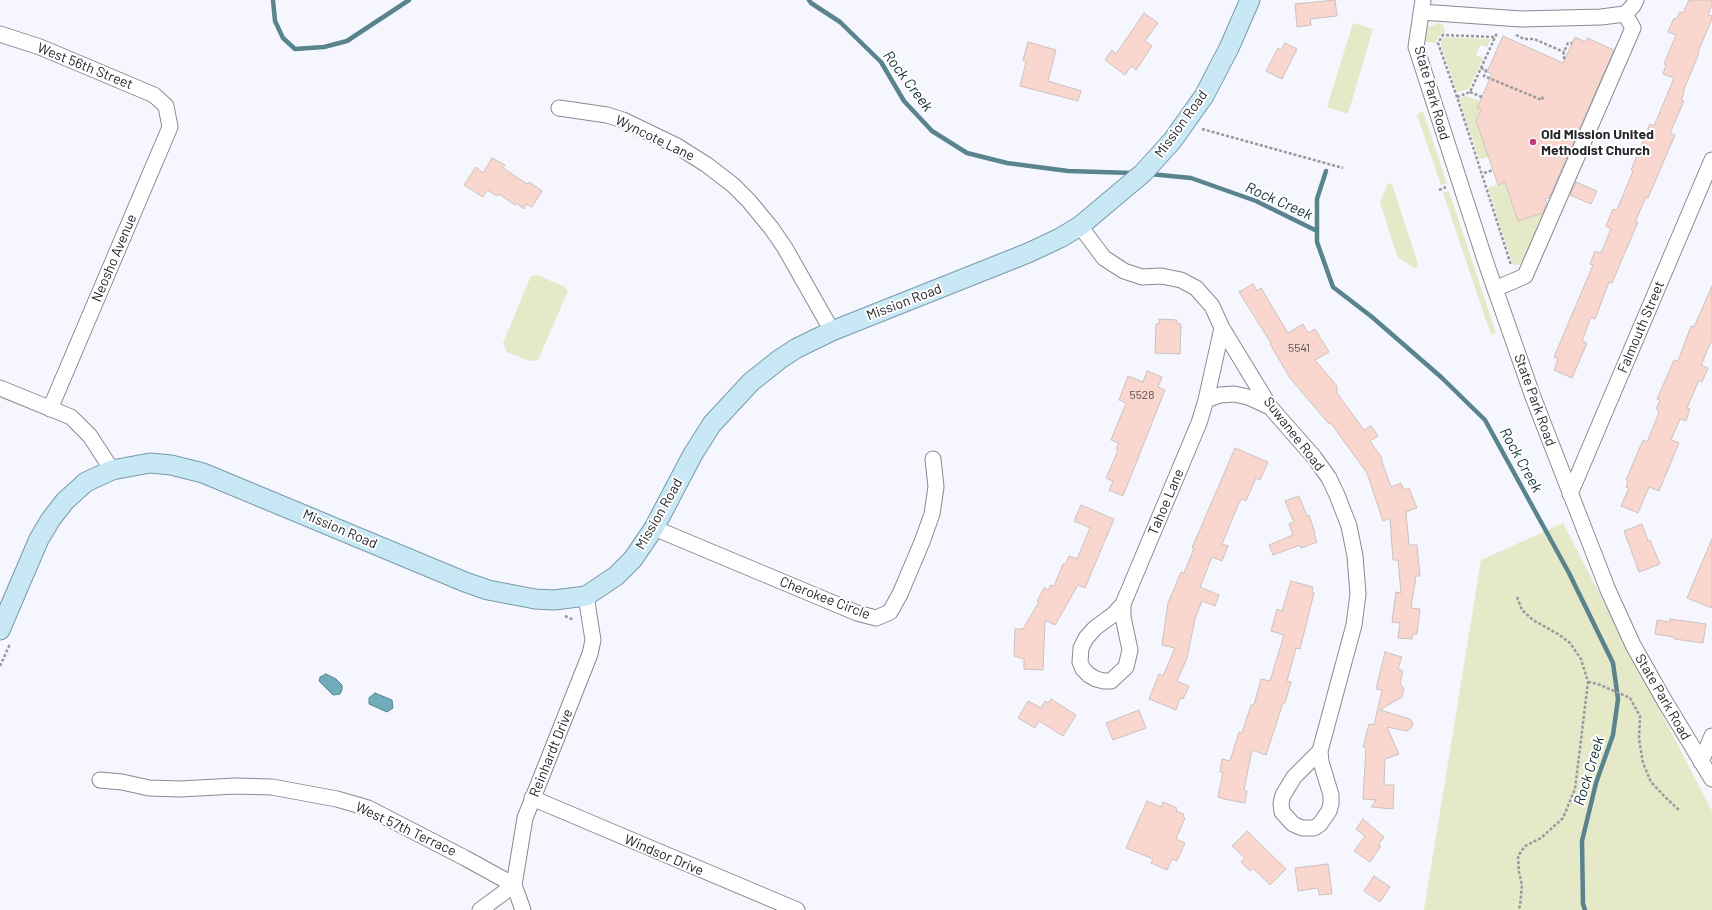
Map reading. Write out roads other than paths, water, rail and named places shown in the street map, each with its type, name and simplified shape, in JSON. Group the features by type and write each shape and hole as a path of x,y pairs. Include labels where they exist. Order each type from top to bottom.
{"main road":[{"name":"Mission Road","path":"6,634 39,539 51,519 65,501 86,482 112,470 150,463 171,465 203,473 465,582 488,590 535,600 554,600 586,596 620,572 633,559 654,528 693,454 712,424 751,382 780,359 797,348 832,331 1028,253 1085,222 1143,173 1172,141 1204,96 1229,48 1250,0"}],"street":[{"path":"1422,6 1521,19 1601,18 1626,14 1636,0"},
{"name":"State Park Road","path":"1422,6 1416,47 1532,397 1608,590 1633,645 1712,780"},
{"path":"1495,289 1525,276 1633,28 1626,14"},
{"name":"West 56th Street","path":"0,34 40,47 154,95 166,106"},
{"name":"Neosho Avenue","path":"50,409 170,127 166,106"},
{"name":"Wyncote Lane","path":"559,108 607,115 623,120 677,146 707,165 733,185 749,201 776,235 832,331"},
{"name":"Falmouth Street","path":"1570,494 1712,160"},
{"name":"Suwanee Road","path":"1085,222 1104,258 1124,271 1142,276 1161,276 1181,280 1196,288 1212,306 1222,328 1270,407 1314,457 1329,478 1337,495 1349,526 1355,556 1358,588 1354,625 1320,751 1320,762 1331,795 1331,804 1329,811 1320,824 1314,828 1302,828 1293,824 1282,812 1281,803 1283,795 1294,777 1320,751"},
{"name":"Tahoe Lane","path":"1123,604 1123,617 1130,650 1127,663 1122,672 1111,681 1096,679 1089,675 1080,662 1081,648 1086,638 1095,628 1114,614 1123,604 1191,444 1206,400 1222,328"},
{"path":"0,388 71,417 90,436 112,470"},
{"path":"1206,400 1220,395 1234,394 1248,397 1270,407"},
{"name":"Cherokee Circle","path":"654,528 857,613 876,618 890,612 900,594 922,542 932,514 936,487 933,459"},
{"name":"Reinhardt Drive","path":"522,910 514,885 525,818 590,654 593,640 586,596"},
{"path":"1701,762 1712,736"},
{"name":"West 57th Terrace","path":"100,780 122,782 149,788 235,786 272,787 338,799 368,808 514,885"},
{"name":"Windsor Drive","path":"532,798 797,910"},
{"path":"480,910 514,885"}],"water":[{"path":"326,674 336,679 342,685 340,694 333,695 319,681 320,677"},
{"path":"375,693 392,700 393,708 387,712 369,704 369,698"}],"waterway":[{"name":"Rock Creek","path":"273,0 275,21 283,38 295,49 324,47 347,41 409,0"},
{"name":"Rock Creek","path":"809,0 811,3 840,22 881,62 904,101 932,131 967,153 1007,163 1068,171 1133,173"},
{"path":"1317,231 1317,199 1326,171"},
{"name":"Rock Creek","path":"1150,174 1191,178 1256,201 1317,231 1317,242 1333,287 1372,317 1441,377 1485,420 1569,573 1613,663 1618,699 1613,735 1596,783 1582,841 1583,904 1585,910"}],"place":[{"name":"Old Mission United Methodist Church","path":"1533,142"}]}
